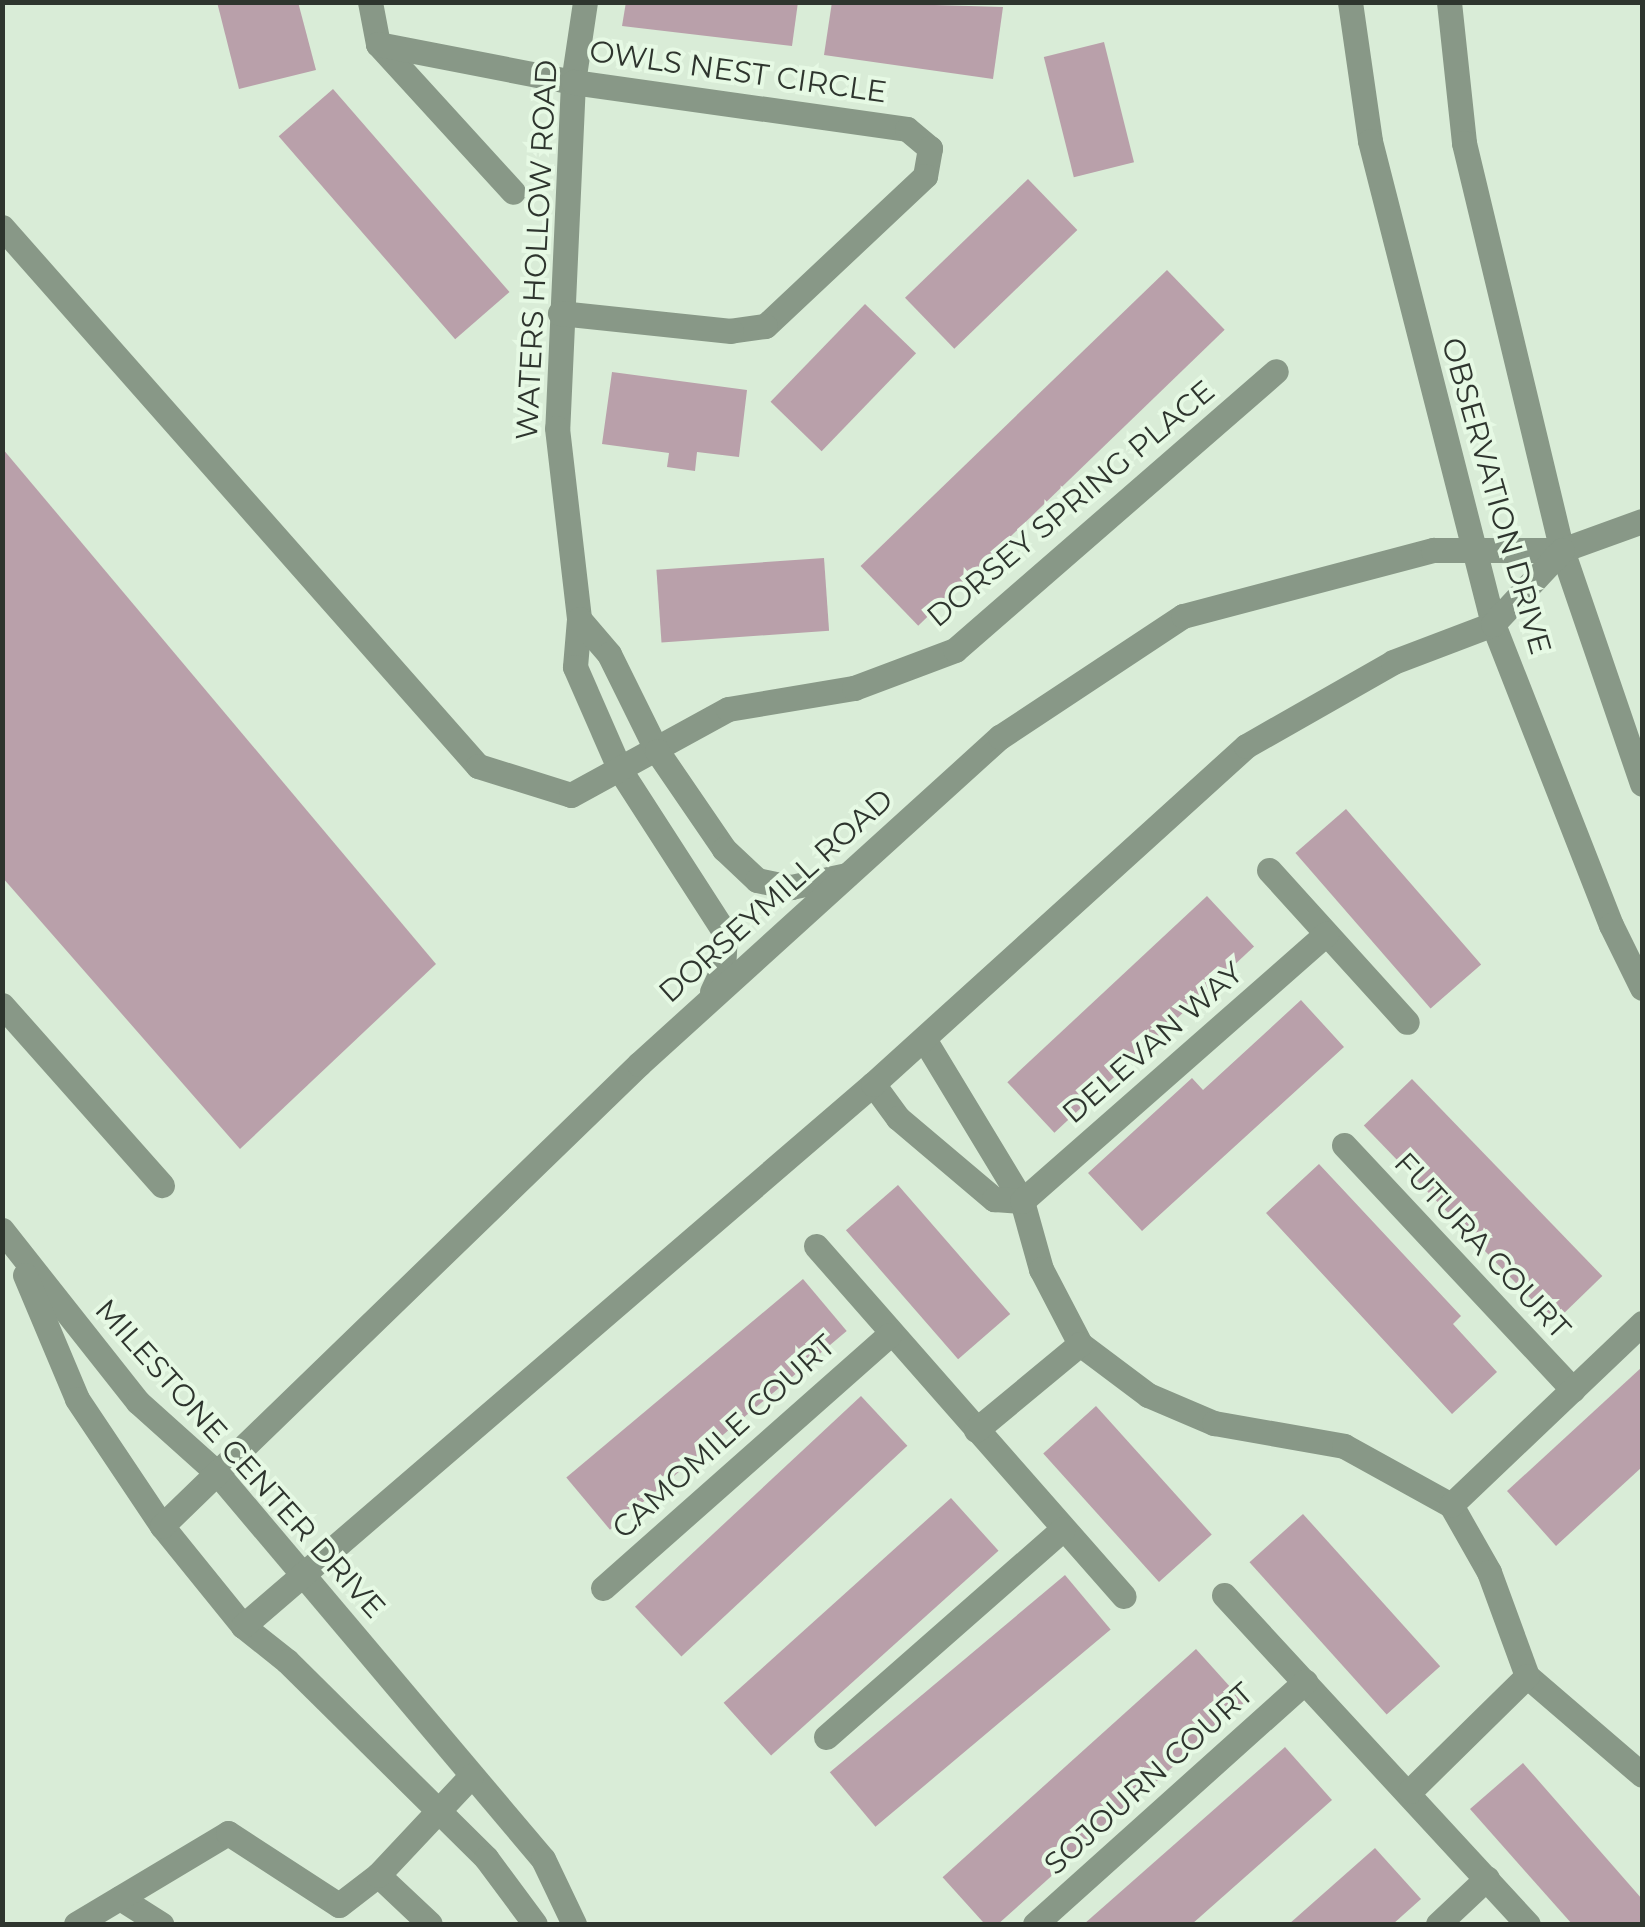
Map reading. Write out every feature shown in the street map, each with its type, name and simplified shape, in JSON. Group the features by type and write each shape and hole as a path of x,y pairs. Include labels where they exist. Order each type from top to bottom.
{"street":[{"path":"370,2 378,44 514,192"},
{"name":"WATERS HOLLOW ROAD","path":"585,2 574,82 557,428 579,619 576,667 620,770 725,933 723,968 708,1002"},
{"name":"OBSERVATION DRIVE","path":"1350,2 1370,140 1493,624 1611,925 1642,988"},
{"name":"OBSERVATION DRIVE","path":"1449,2 1464,143 1562,550 1642,784"},
{"name":"OWLS NEST CIRCLE","path":"378,44 574,82 907,128 930,148 925,176 766,326 731,330 560,314"},
{"name":"DORSEY SPRING PLACE","path":"2,228 478,766 571,796 728,709 854,688 955,650 1276,371"},
{"name":"DORSEYMILL ROAD","path":"162,1526 708,1002 1000,738 1183,616 1433,550 1562,550 1642,521"},
{"name":"DORSEYMILL ROAD","path":"243,1626 873,1084 1246,746 1393,662 1493,624 1562,550"},
{"path":"579,619 608,654 656,750 724,849 757,880 791,887 849,874"},
{"path":"1269,870 1407,1022"},
{"name":"DELEVAN WAY","path":"1022,1201 1326,934"},
{"path":"2,1005 162,1185"},
{"path":"924,1039 1022,1201 1041,1269 1080,1344 1148,1395 1214,1423 1344,1446 1451,1505 1490,1572 1528,1676 1642,1775"},
{"path":"873,1084 898,1118 994,1199 1022,1201"},
{"name":"FUTURA COURT","path":"1344,1145 1573,1390"},
{"name":"MILESTONE CENTER DRIVE","path":"8,1239 138,1402 217,1473 543,1859 574,1924"},
{"name":"MILESTONE CENTER DRIVE","path":"8,1239 77,1399 162,1526 243,1626 287,1661 486,1858 535,1924"},
{"path":"816,1246 889,1334 1124,1596"},
{"path":"1451,1505 1642,1324"},
{"name":"CAMOMILE COURT","path":"603,1588 889,1334"},
{"path":"976,1430 1080,1344"},
{"path":"826,1737 1063,1530"},
{"path":"1224,1595 1410,1791 1528,1924"},
{"path":"1410,1791 1528,1676"},
{"name":"SOJOURN COURT","path":"1035,1924 1306,1682"},
{"path":"76,1924 228,1832 332,1915 378,1875 471,1776"},
{"path":"378,1875 430,1924"},
{"path":"1438,1924 1487,1878"},
{"path":"120,1898 161,1924"}],"building":[{"path":"217,2 298,2 316,70 239,89"},
{"path":"626,2 798,2 792,46 622,26"},
{"path":"832,2 1003,7 993,79 824,55"},
{"path":"1104,42 1134,162 1074,177 1044,57"},
{"path":"333,89 509,292 455,339 279,136"},
{"path":"1028,179 1077,230 954,349 905,298"},
{"path":"1167,270 1225,330 918,626 861,566"},
{"path":"865,304 916,353 822,451 771,402"},
{"path":"612,372 747,390 739,457 697,452 695,471 667,467 669,453 602,444"},
{"path":"2,448 436,964 240,1149 2,877"},
{"path":"824,558 829,631 662,643 656,570"},
{"path":"1346,809 1481,964 1431,1008 1295,853"},
{"path":"1207,896 1254,946 1054,1133 1007,1082"},
{"path":"1301,1000 1344,1047 1142,1231 1088,1173 1192,1078 1203,1090"},
{"path":"1412,1079 1602,1276 1554,1323 1364,1126"},
{"path":"1319,1164 1461,1316 1453,1324 1497,1372 1452,1414 1266,1213"},
{"path":"898,1185 1010,1314 958,1359 846,1230"},
{"path":"803,1279 847,1331 610,1530 566,1478"},
{"path":"1642,1367 1642,1467 1556,1546 1507,1491"},
{"path":"861,1396 907,1446 681,1656 635,1607"},
{"path":"1096,1406 1212,1535 1159,1582 1043,1454"},
{"path":"951,1498 999,1551 771,1756 724,1703"},
{"path":"1303,1514 1440,1666 1387,1715 1249,1562"},
{"path":"1065,1575 1111,1629 875,1827 830,1772"},
{"path":"1196,1649 1244,1703 998,1924 985,1924 943,1877"},
{"path":"1285,1747 1332,1800 1192,1924 1084,1924"},
{"path":"1523,1763 1642,1899 1642,1924 1572,1924 1470,1809"},
{"path":"1375,1848 1421,1899 1393,1924 1289,1924"}]}
